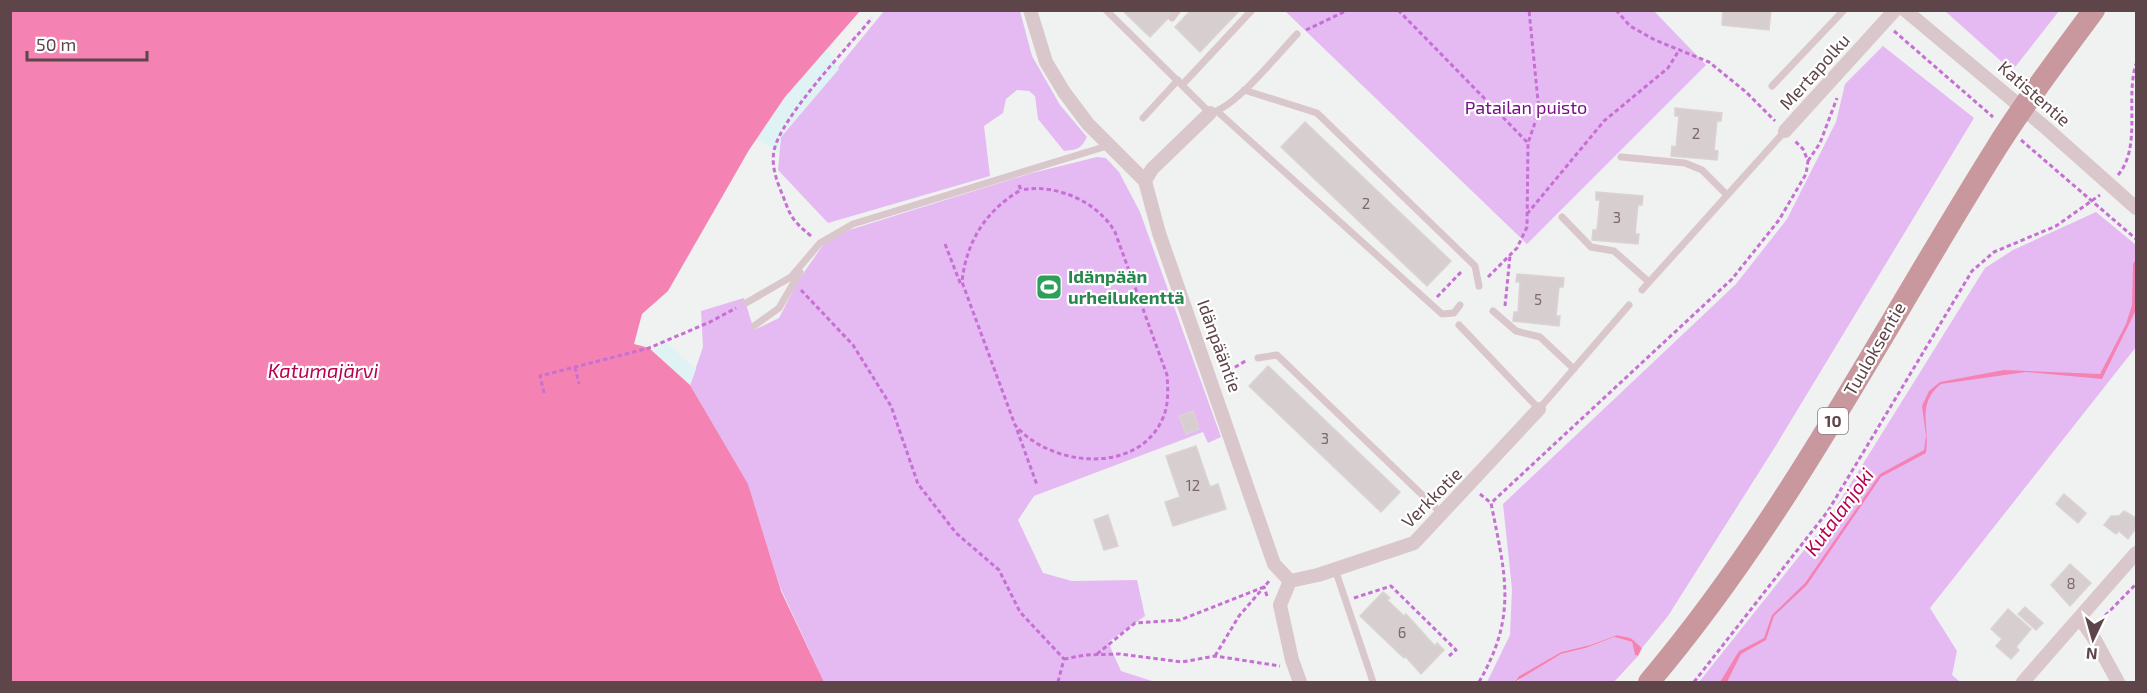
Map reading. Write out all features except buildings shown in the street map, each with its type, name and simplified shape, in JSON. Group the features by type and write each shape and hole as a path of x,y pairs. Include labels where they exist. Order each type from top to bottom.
{"highway":[{"name":"Tuuloksentie","path":"1649,682 1742,564 1785,498 1998,146 2094,10"}],"street":[{"path":"1030,10 1046,62 1070,100 1107,146 1145,181 1152,169 1214,112"},
{"name":"Mertapolku","path":"1785,131 1895,10"},
{"name":"Katistentie","path":"1905,10 2046,128 2136,208"},
{"name":"Idänpääntie","path":"1145,181 1159,233 1274,564 1290,581"},
{"name":"Verkkotie","path":"1290,581 1414,543 1539,409"},
{"path":"2024,682 2136,553"},
{"path":"1290,581 1280,605 1298,676"},
{"path":"2080,618 2118,682"}],"lane":[{"path":"1106,10 1180,82 1442,314 1454,313 1460,305"},
{"path":"1172,18 1178,10"},
{"path":"1143,118 1252,10"},
{"path":"1772,86 1844,10"},
{"path":"1214,112 1244,90 1297,34"},
{"path":"1244,90 1317,113 1471,262 1478,275 1479,286"},
{"path":"1642,290 1785,131"},
{"path":"754,326 779,308 820,243 853,224 1107,146"},
{"path":"1621,157 1685,163 1702,170 1727,195"},
{"path":"1562,217 1591,247 1614,251 1649,282"},
{"path":"746,303 791,277 806,262"},
{"path":"1459,325 1539,409 1629,305"},
{"path":"1493,310 1516,331 1540,337 1574,369"},
{"path":"1258,358 1277,355 1442,514"},
{"path":"1335,569 1373,682"}],"path":[{"path":"1297,34 1348,10"},
{"path":"1398,10 1528,143"},
{"path":"1479,286 1517,248 1527,227 1528,143 1539,111 1529,10"},
{"path":"1616,10 1630,26 1678,52 1709,62 1746,92 1803,149 1808,161"},
{"path":"820,243 793,222 775,178 773,153 781,132 794,113 872,18"},
{"path":"1884,23 1988,112"},
{"path":"1527,214 1604,121 1668,68 1678,52"},
{"path":"1694,682 1828,512 1972,271 1994,252 2056,226 2093,202 2124,168 2131,151 2132,79 2136,64"},
{"path":"1479,682 1500,638 1506,612 1504,572 1491,503 1732,279 1779,220 1806,174 1808,161 1820,143 1837,96 1839,72"},
{"path":"2025,143 2136,239"},
{"path":"1016,175 1022,190"},
{"path":"963,290 963,266 976,232 996,208 1022,190 1042,189 1077,199 1102,214 1110,224 1167,375 1168,390 1162,421 1144,443 1113,457 1093,459 1061,455 1031,442 1015,425"},
{"path":"945,244 1037,485"},
{"path":"1504,320 1510,256"},
{"path":"1430,303 1471,262"},
{"path":"794,283 860,355 891,406 918,484 956,533 999,570 1020,612 1064,659"},
{"path":"544,393 540,376 650,348 710,322 746,303"},
{"path":"1221,375 1244,360 1258,358"},
{"path":"575,367 579,384"},
{"path":"1347,601 1391,585 1456,650 1449,656"},
{"path":"1097,654 1135,622 1180,620 1264,587"},
{"path":"1264,587 1268,599 1280,605"},
{"path":"1215,656 1239,616 1264,587"},
{"path":"1064,659 1097,654 1120,654 1182,662 1215,656 1298,676"},
{"path":"1058,682 1064,659"}],"green space":[{"path":"884,11 1020,11 1032,56 1060,105 1087,137 1085,141 1078,148 1064,151 1038,119 1035,96 1029,91 1017,90 1006,99 1003,113 984,126 990,176 828,223 778,170 781,137"},
{"name":"Patailan puisto","path":"1285,11 1654,11 1706,65 1527,244"},
{"path":"1945,11 2059,11 2012,71"},
{"path":"1883,46 1974,118 1775,447 1668,616 1642,648 1631,638 1617,635 1561,652 1519,676 1515,682 1487,682 1510,635 1512,589 1503,504 1736,284 1787,219 1836,122 1845,84"},
{"path":"1097,157 1106,158 1119,172 1140,212 1221,437 1208,443 1203,432 1034,496 1018,520 1043,573 1072,581 1137,580 1145,616 1108,642 1121,671 1155,682 824,682 780,587 748,485 690,385 703,347 701,311 744,298 754,330 779,318 798,281 823,245 846,231 1032,173"},
{"path":"2096,212 2136,245 2136,347 1930,608 1957,651 1952,675 1960,682 1699,682 1828,520 1985,268 2013,250"},
{"path":"1614,637 1632,642 1635,655 1638,656 1614,682 1518,682 1522,676 1561,654 1586,648"}],"sand":[{"path":"827,49 839,69 781,137 779,153 757,139 785,97"},
{"path":"666,342 696,369 690,385 653,351"}],"water":[{"name":"Katumajärvi","path":"10,11 860,11 785,97 749,150 668,291 642,314 634,344 649,348 690,385 748,484 781,591 824,682 11,682"},
{"path":"2136,259 2135,312 2102,379 2026,372 1941,384 1933,392 1926,407 1927,443 1926,453 1881,477 1807,585 1774,616 1766,640 1741,654 1727,682 1720,682 1739,651 1764,638 1772,615 1805,583 1880,474 1924,450 1926,436 1922,406 1929,391 1940,382 2004,370 2100,374 2126,324 2132,305 2133,264"},
{"path":"1617,635 1631,638 1642,648 1638,656 1635,655 1632,642 1614,637 1586,648 1561,654 1515,682 1519,676 1561,652"}],"place":[{"name":"Idänpään urheilukenttä","path":"1049,287"}],"water label":[{"name":"Kutalanjoki","path":"1839,512"}]}
